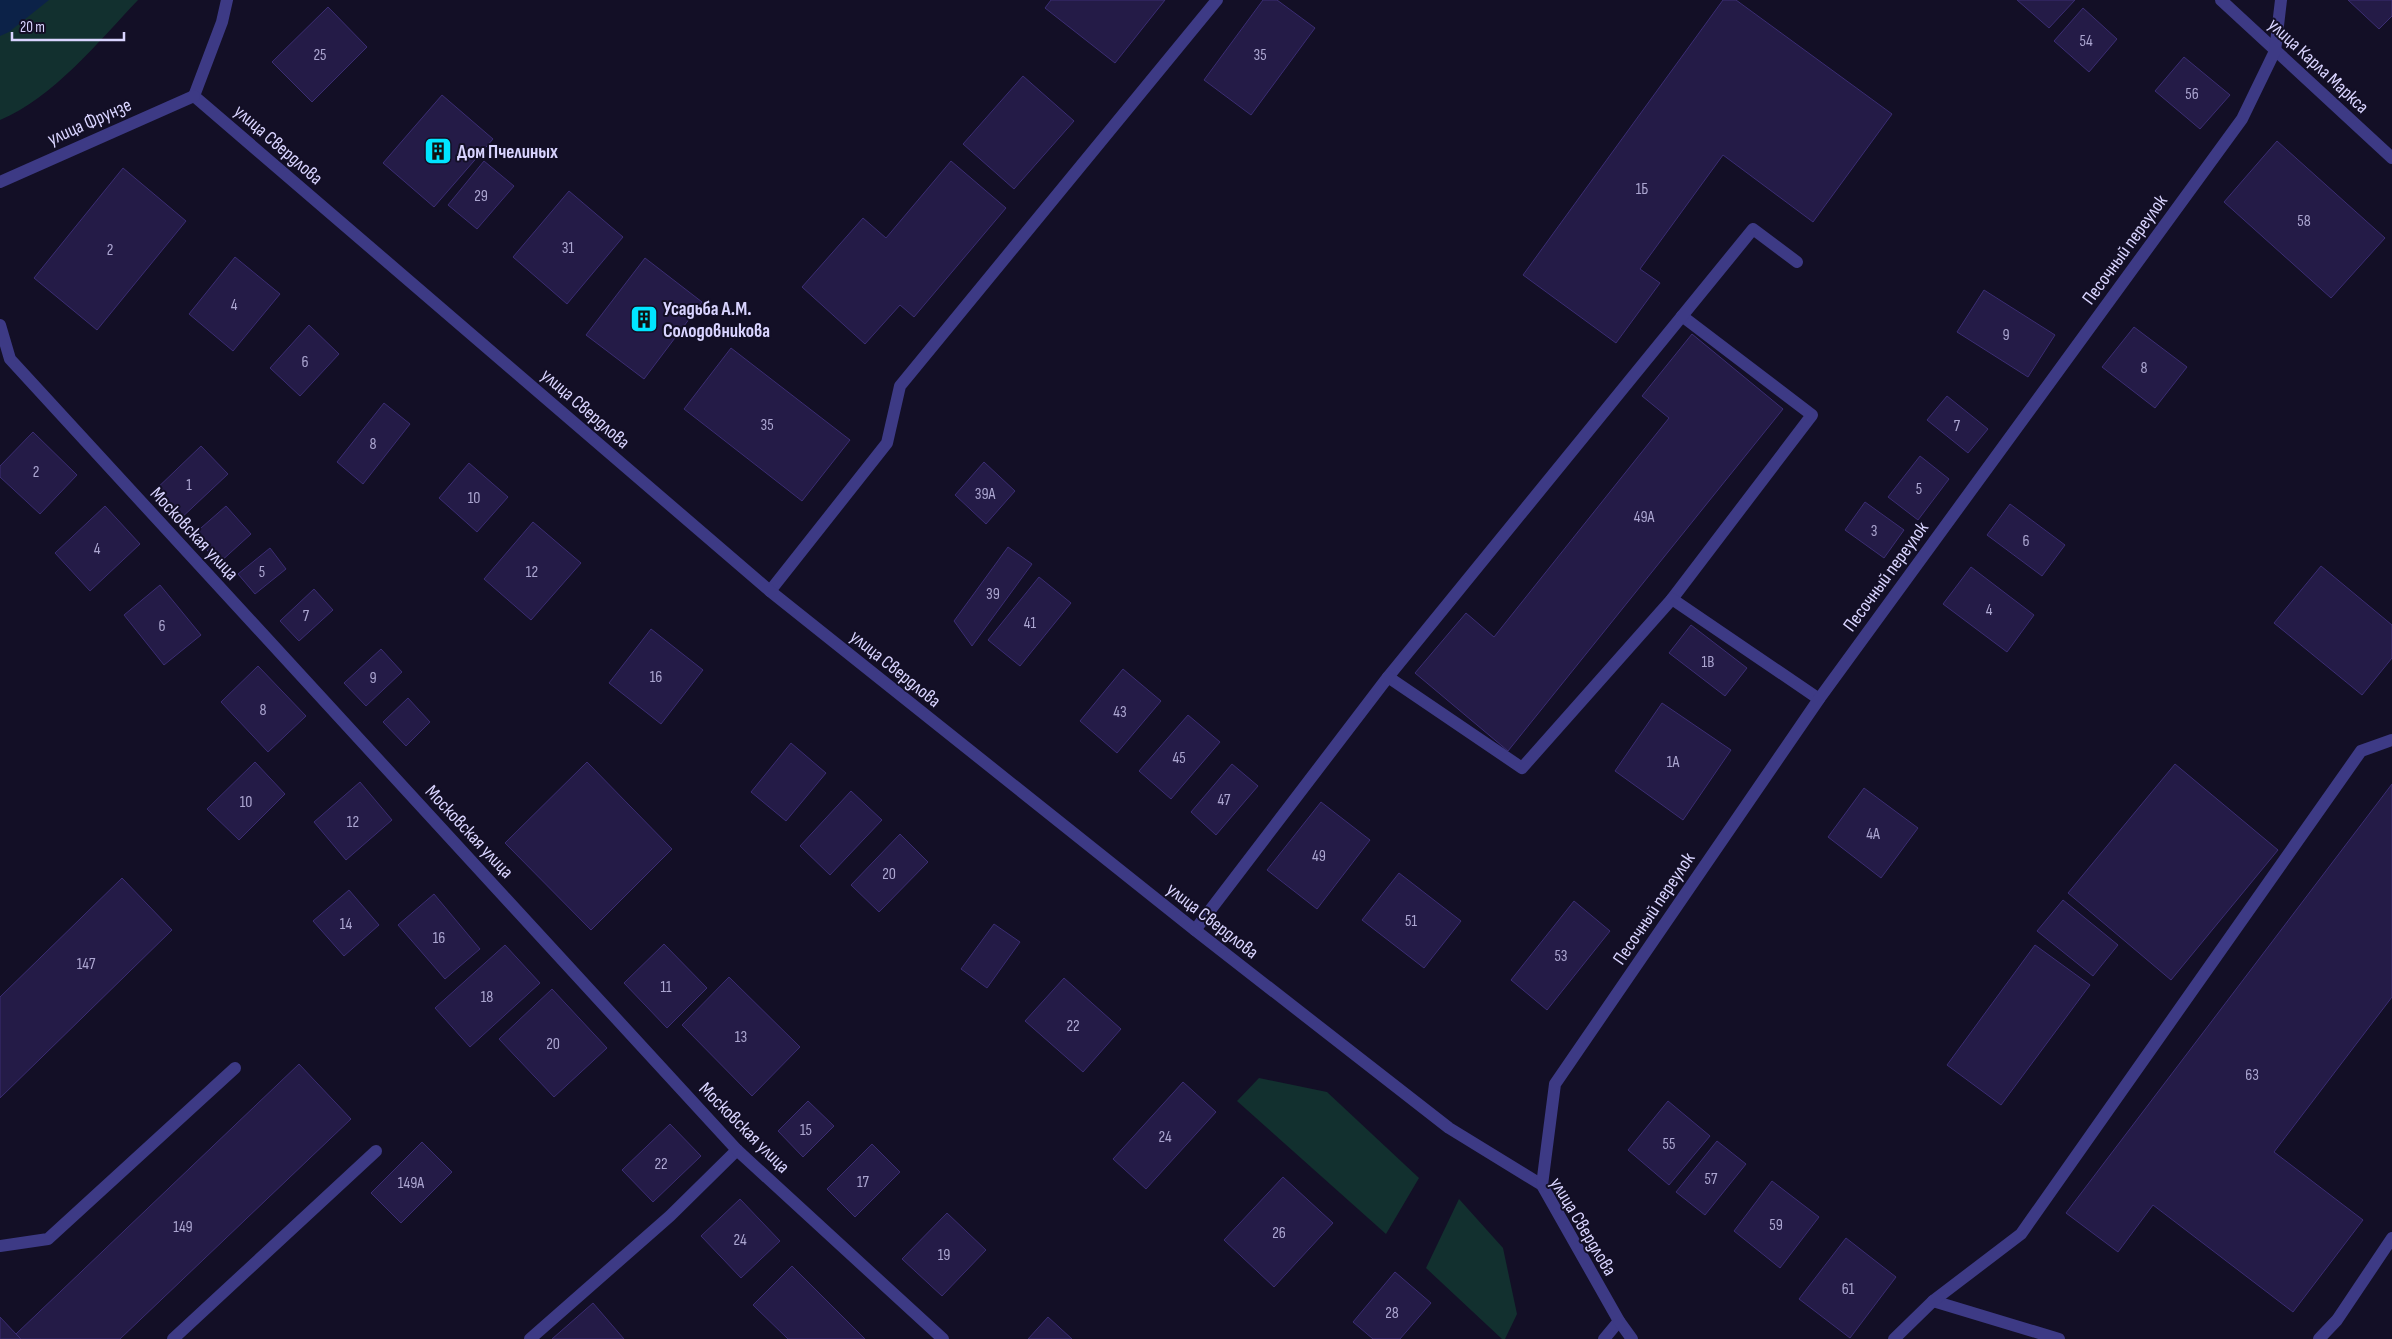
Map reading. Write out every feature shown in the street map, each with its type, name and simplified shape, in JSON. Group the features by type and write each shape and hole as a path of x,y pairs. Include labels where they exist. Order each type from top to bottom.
{"street":[{"path":"194,96 222,22 227,0"},
{"path":"770,591 887,443 900,386 1217,0"},
{"name":"улица Карла Маркса","path":"2221,0 2392,158"},
{"name":"Песочный переулок","path":"1542,1185 1555,1084 1819,699 2242,118 2275,51 2281,0"},
{"name":"улица Фрунзе","path":"0,182 194,96"},
{"name":"улица Свердлова","path":"194,96 770,591 1195,930 1449,1128 1542,1185 1619,1321 1632,1339"},
{"path":"1195,930 1388,677 1753,229 1797,262"},
{"path":"1388,677 1522,768 1672,599 1812,415 1682,316"},
{"name":"Московская улица","path":"0,325 10,359 737,1150 943,1339"},
{"path":"1672,599 1819,699"},
{"path":"1894,1339 1933,1301 2021,1234 2361,751 2392,740"},
{"path":"0,1246 48,1239 235,1068"},
{"path":"530,1339 670,1216 737,1150"},
{"path":"172,1339 376,1151"},
{"path":"2320,1339 2337,1320 2392,1238"},
{"path":"1933,1301 2059,1339"},
{"path":"1604,1339 1619,1321"}],"green space":[{"path":"0,0 138,0 57,83 20,110 0,120"},
{"path":"1259,1078 1327,1092 1419,1178 1386,1234 1237,1101"},
{"path":"1459,1199 1503,1248 1517,1314 1505,1339 1502,1339 1426,1268"}],"water":[{"path":"0,0 49,0 9,32 0,36"}],"building":[{"path":"1051,0 1165,0 1115,63 1045,8"},
{"path":"1263,0 1277,0 1315,28 1251,115 1204,80"},
{"path":"1723,0 1736,0 1892,114 1813,222 1723,155 1640,269 1660,283 1616,343 1523,275"},
{"path":"2017,0 2075,0 2049,28"},
{"path":"2348,0 2392,0 2392,16 2379,29"},
{"path":"328,7 367,47 312,102 272,62"},
{"path":"2083,8 2117,39 2089,72 2054,41"},
{"path":"2184,57 2230,95 2200,129 2155,91"},
{"path":"1023,76 1074,121 1014,189 963,144"},
{"name":"Дом Пчелиных","path":"442,95 493,139 434,207 383,163"},
{"path":"2277,141 2385,238 2331,298 2224,202"},
{"path":"484,161 514,186 477,229 448,205"},
{"path":"951,161 1006,208 914,317 900,305 865,344 802,287 863,218 886,238"},
{"path":"123,168 186,221 97,330 34,278"},
{"path":"569,191 623,237 567,304 513,257"},
{"path":"235,257 280,294 233,351 189,314"},
{"name":"Усадьба А.М. Солодовникова","path":"645,258 702,302 644,379 586,335"},
{"path":"1984,290 2055,335 2028,377 1957,332"},
{"path":"309,325 339,354 300,396 270,368"},
{"path":"2134,327 2187,367 2155,408 2102,367"},
{"path":"1692,334 1783,409 1508,751 1415,673 1466,613 1494,637 1669,418 1642,396"},
{"path":"731,348 850,440 802,501 684,409"},
{"path":"1947,396 1988,429 1968,453 1927,420"},
{"path":"384,403 410,424 363,484 337,462"},
{"path":"33,432 77,475 40,514 0,477 0,466"},
{"path":"201,446 228,474 177,522 151,494"},
{"path":"1920,456 1949,479 1918,520 1888,497"},
{"path":"984,462 1015,491 986,524 955,495"},
{"path":"469,463 508,497 477,532 439,498"},
{"path":"1865,502 1904,530 1884,558 1845,530"},
{"path":"2010,504 2065,545 2042,576 1987,535"},
{"path":"105,506 140,544 90,591 55,553"},
{"path":"226,506 251,534 219,563 193,535"},
{"path":"533,522 581,563 531,620 484,579"},
{"path":"1008,547 1032,564 972,646 954,621"},
{"path":"270,548 286,569 255,594 238,574"},
{"path":"2321,566 2392,625 2392,658 2362,695 2274,623"},
{"path":"1971,567 2034,615 2007,652 1943,604"},
{"path":"1039,577 1071,603 1020,666 988,640"},
{"path":"160,585 201,635 164,665 124,615"},
{"path":"314,589 333,610 299,641 280,621"},
{"path":"1691,625 1747,668 1725,696 1669,653"},
{"path":"651,629 703,670 661,724 609,683"},
{"path":"381,649 402,672 366,706 344,683"},
{"path":"258,666 306,716 268,752 221,702"},
{"path":"1123,669 1161,701 1117,753 1080,721"},
{"path":"408,698 430,722 406,746 383,722"},
{"path":"1662,703 1731,750 1683,820 1615,771"},
{"path":"1188,715 1220,742 1171,799 1139,771"},
{"path":"791,743 826,773 786,821 751,792"},
{"path":"255,762 285,794 239,840 207,809"},
{"path":"587,762 672,849 591,930 505,843"},
{"path":"1232,764 1258,786 1216,835 1191,812"},
{"path":"2175,764 2278,850 2171,980 2068,893"},
{"path":"360,782 392,820 346,860 314,822"},
{"path":"2392,784 2392,997 2274,1152 2363,1220 2293,1312 2153,1205 2118,1252 2066,1213"},
{"path":"1864,788 1918,828 1881,878 1828,837"},
{"path":"851,791 882,820 830,875 800,846"},
{"path":"1321,802 1370,840 1317,909 1267,870"},
{"path":"900,834 928,862 879,912 851,885"},
{"path":"1399,873 1461,921 1424,968 1362,920"},
{"path":"122,878 172,930 0,1098 0,997"},
{"path":"349,890 379,925 344,956 313,921"},
{"path":"434,894 480,949 445,979 398,925"},
{"path":"2063,900 2118,945 2093,976 2037,931"},
{"path":"1574,901 1610,931 1547,1010 1511,980"},
{"path":"994,924 1020,942 987,988 961,969"},
{"path":"664,944 707,988 667,1028 624,983"},
{"path":"505,945 540,983 470,1047 435,1008"},
{"path":"2035,945 2090,985 2001,1105 1947,1065"},
{"path":"729,977 800,1047 752,1096 682,1025"},
{"path":"1064,978 1121,1029 1083,1072 1025,1021"},
{"path":"552,989 607,1048 554,1097 499,1039"},
{"path":"299,1064 351,1119 120,1339 21,1339 16,1334"},
{"path":"1183,1082 1216,1112 1146,1189 1113,1159"},
{"path":"808,1101 834,1126 803,1157 778,1131"},
{"path":"1668,1101 1710,1136 1669,1185 1628,1150"},
{"path":"670,1124 701,1156 653,1202 622,1170"},
{"path":"1717,1141 1746,1164 1705,1215 1676,1192"},
{"path":"422,1142 452,1172 401,1223 371,1193"},
{"path":"872,1144 900,1172 855,1217 827,1189"},
{"path":"1283,1177 1333,1223 1274,1287 1224,1240"},
{"path":"1772,1181 1819,1217 1780,1268 1734,1231"},
{"path":"740,1199 780,1241 741,1278 701,1236"},
{"path":"947,1213 986,1250 942,1296 902,1259"},
{"path":"1846,1238 1896,1277 1850,1338 1799,1299"},
{"path":"792,1266 865,1339 788,1339 753,1305"},
{"path":"1395,1272 1431,1303 1400,1339 1373,1339 1353,1322"},
{"path":"593,1303 624,1339 552,1339"},
{"path":"0,1317 16,1334 21,1339 0,1339"},
{"path":"1048,1317 1072,1339 1028,1339"}],"place":[{"name":"Дом Пчелиных","path":"438,151"},
{"name":"Усадьба А.М. Солодовникова","path":"644,319"}]}
